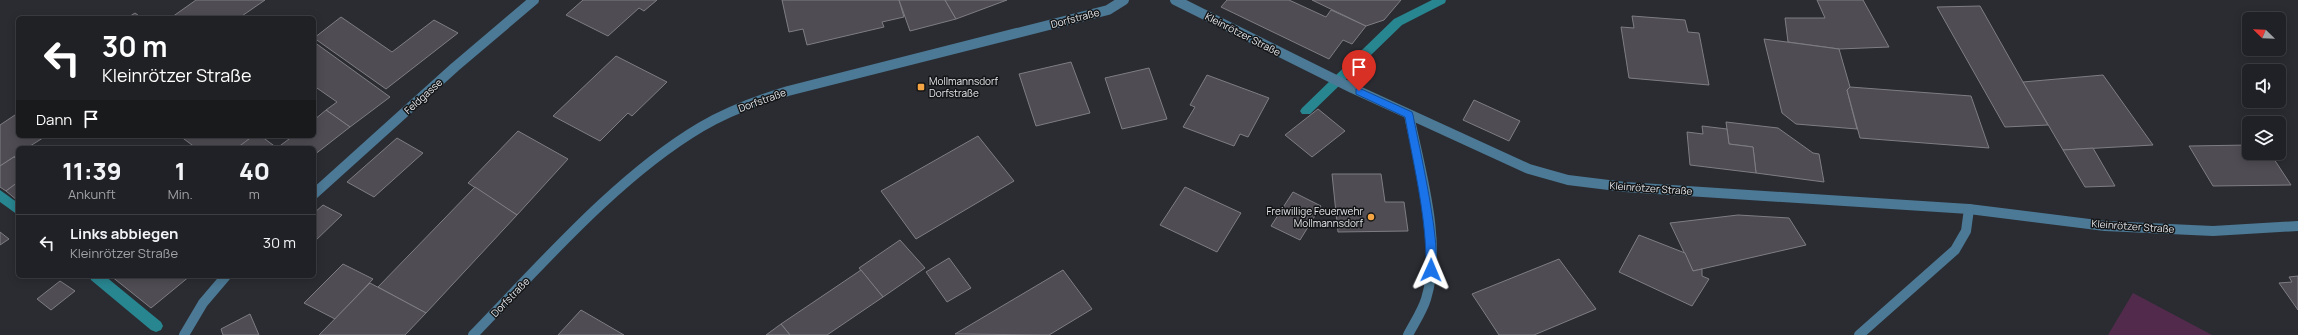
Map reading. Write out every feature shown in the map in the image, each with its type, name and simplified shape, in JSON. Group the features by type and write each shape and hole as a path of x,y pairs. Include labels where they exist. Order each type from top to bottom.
{"street":[{"name":"Feldgasse","path":"316,192 455,67 534,0"},
{"name":"Dorfstraße","path":"473,335 569,236 625,184 676,142 701,127 752,103 788,91 1108,10 1124,0"},
{"name":"Kleinrötzer Straße","path":"1175,0 1409,115 1529,169 1568,180 1625,187 1969,209 2105,226 2213,231 2298,226"},
{"path":"1408,335 1417,319 1427,294 1431,246 1409,115"},
{"path":"1859,335 1955,250 1963,240 1970,218 1969,209"},
{"path":"184,335 203,303 224,278"}],"shaded area":[{"path":"2133,293 2212,335 2108,335"}],"building":[{"path":"196,0 265,0 242,16 173,16"},
{"path":"583,0 657,0 644,11 639,8 608,36 566,15"},
{"path":"782,0 899,0 904,17 882,22 884,27 807,45 803,29 789,32"},
{"path":"899,0 945,0 956,19 910,31"},
{"path":"945,0 1007,0 956,19"},
{"path":"1227,0 1289,0 1326,17 1331,10 1366,26 1352,44 1343,40 1329,59 1221,7"},
{"path":"1312,0 1401,0 1384,20 1366,26"},
{"path":"1817,0 1863,0 1889,47 1839,49 1788,42 1785,18 1825,18"},
{"path":"1980,6 2048,125 2005,127 1937,7"},
{"path":"135,13 139,16 130,16"},
{"path":"1632,16 1685,20 1688,32 1699,33 1709,85 1629,78 1621,27 1634,28"},
{"path":"341,17 392,52 434,20 458,33 386,89 316,39 316,36"},
{"path":"1764,39 1839,49 1850,87 1847,90 1857,129 1796,124 1782,113"},
{"path":"316,43 390,97 350,127 326,110 337,102 316,87"},
{"path":"616,56 667,82 632,116 628,113 600,141 553,116"},
{"path":"1071,62 1090,113 1036,126 1019,74"},
{"path":"1149,68 1167,119 1122,129 1105,78"},
{"path":"1207,75 1269,98 1248,137 1240,134 1234,146 1183,127 1195,107 1190,105"},
{"path":"2103,75 2153,145 2063,150 2023,82"},
{"path":"1850,87 1971,96 1989,148 1860,138 1847,90"},
{"path":"1474,100 1520,121 1509,141 1463,120"},
{"path":"1318,109 1345,131 1312,157 1285,135"},
{"path":"326,110 350,127 316,153 316,146 280,146 290,138 316,138 316,118"},
{"path":"16,114 16,138 43,138 30,146 16,146 16,155 0,166 0,125"},
{"path":"1726,122 1778,128 1813,153 1819,154 1824,182 1756,173 1753,147 1729,144"},
{"path":"1702,126 1727,129 1729,144 1753,147 1756,173 1690,165 1687,132 1703,134"},
{"path":"518,131 568,159 517,215 468,183"},
{"path":"978,136 1014,181 916,239 881,191"},
{"path":"183,138 250,138 240,146 193,146"},
{"path":"250,138 264,138 274,146 240,146"},
{"path":"397,138 423,153 374,197 347,182"},
{"path":"2242,145 2242,160 2275,160 2291,185 2213,186 2189,146"},
{"path":"2093,148 2115,186 2085,187 2063,150"},
{"path":"14,157 16,159 16,184 6,191 0,187 0,166"},
{"name":"Freiwillige Feuerwehr Mollmannsdorf","path":"1332,174 1381,174 1385,202 1404,202 1408,231 1338,232"},
{"path":"16,184 16,199 6,191"},
{"path":"475,187 517,215 426,313 378,287"},
{"path":"1185,187 1241,213 1217,252 1160,225"},
{"path":"1293,192 1321,206 1300,240 1271,226"},
{"path":"323,205 342,215 316,240 316,211"},
{"path":"1738,215 1789,218 1806,245 1693,271 1670,223"},
{"path":"0,232 9,239 0,245"},
{"path":"1639,235 1685,253 1693,271 1702,269 1702,276 1709,279 1692,306 1619,272"},
{"path":"900,240 925,268 883,297 859,268"},
{"path":"949,258 971,288 947,302 926,272"},
{"path":"1559,259 1596,309 1534,335 1499,335 1472,294"},
{"path":"343,264 373,279 335,319 304,303"},
{"path":"861,270 883,297 827,335 790,335 781,324"},
{"path":"1063,270 1092,309 1049,335 955,334"},
{"path":"2298,276 2298,310 2279,283 2292,282 2289,277"},
{"path":"114,278 188,278 151,308"},
{"path":"60,281 75,291 51,310 37,299"},
{"path":"370,283 426,313 405,335 319,335"},
{"path":"581,310 624,335 558,335"},
{"path":"250,314 259,335 223,335 221,329"},
{"path":"781,324 790,335 766,335"}],"waterway":[{"path":"1306,111 1398,22 1441,0"},
{"path":"0,195 16,208"},
{"path":"98,278 156,326"}],"place":[{"name":"Mollmannsdorf Dorfstraße","path":"921,87"},
{"name":"Freiwillige Feuerwehr Mollmannsdorf","path":"1371,217"}],"route":[{"path":"1359,91 1409,115 1428,218 1431,246 1431,270"}]}
